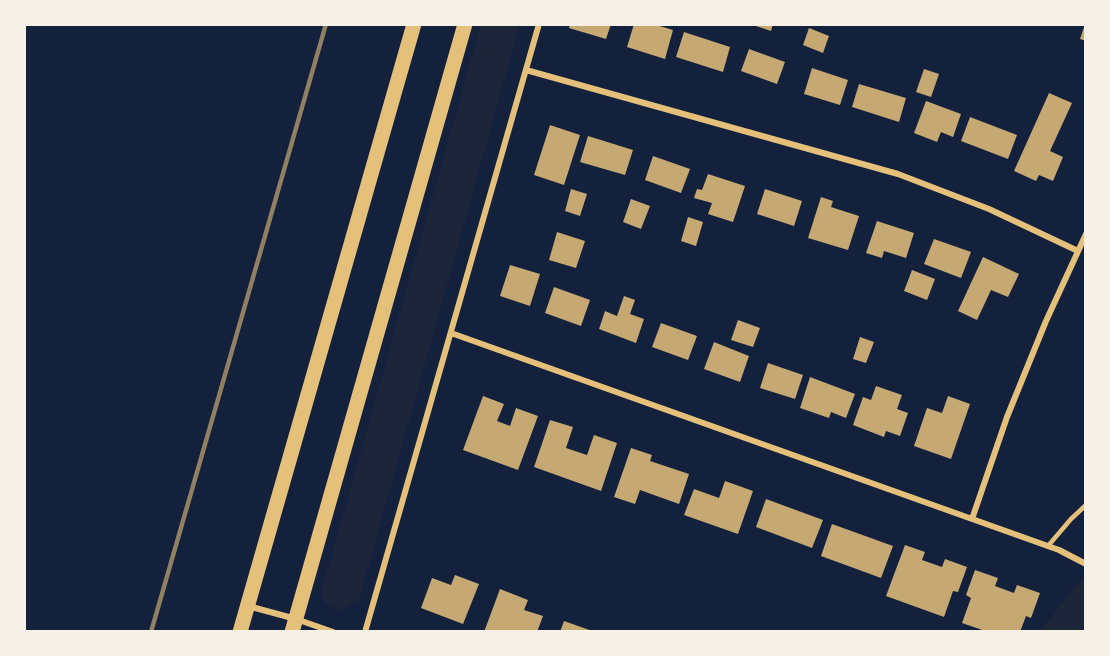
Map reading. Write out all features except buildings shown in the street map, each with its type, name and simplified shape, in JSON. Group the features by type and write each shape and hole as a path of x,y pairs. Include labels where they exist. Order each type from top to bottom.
{"main road":[{"path":"240,632 414,24"},
{"path":"294,625 465,24"}],"street":[{"path":"365,632 539,24"},
{"path":"526,70 898,174 989,209 1078,250"},
{"path":"972,519 1007,417 1046,321 1086,234"},
{"path":"451,333 1048,546 1086,564"},
{"path":"248,605 294,625 333,632"}],"lane":[{"path":"1048,546 1086,504"}],"shaded area":[{"path":"481,24 520,24 359,600 338,611 326,604 321,593"},
{"path":"1086,574 1086,632 1039,632"}],"railway":[{"path":"151,632 326,24"}]}
